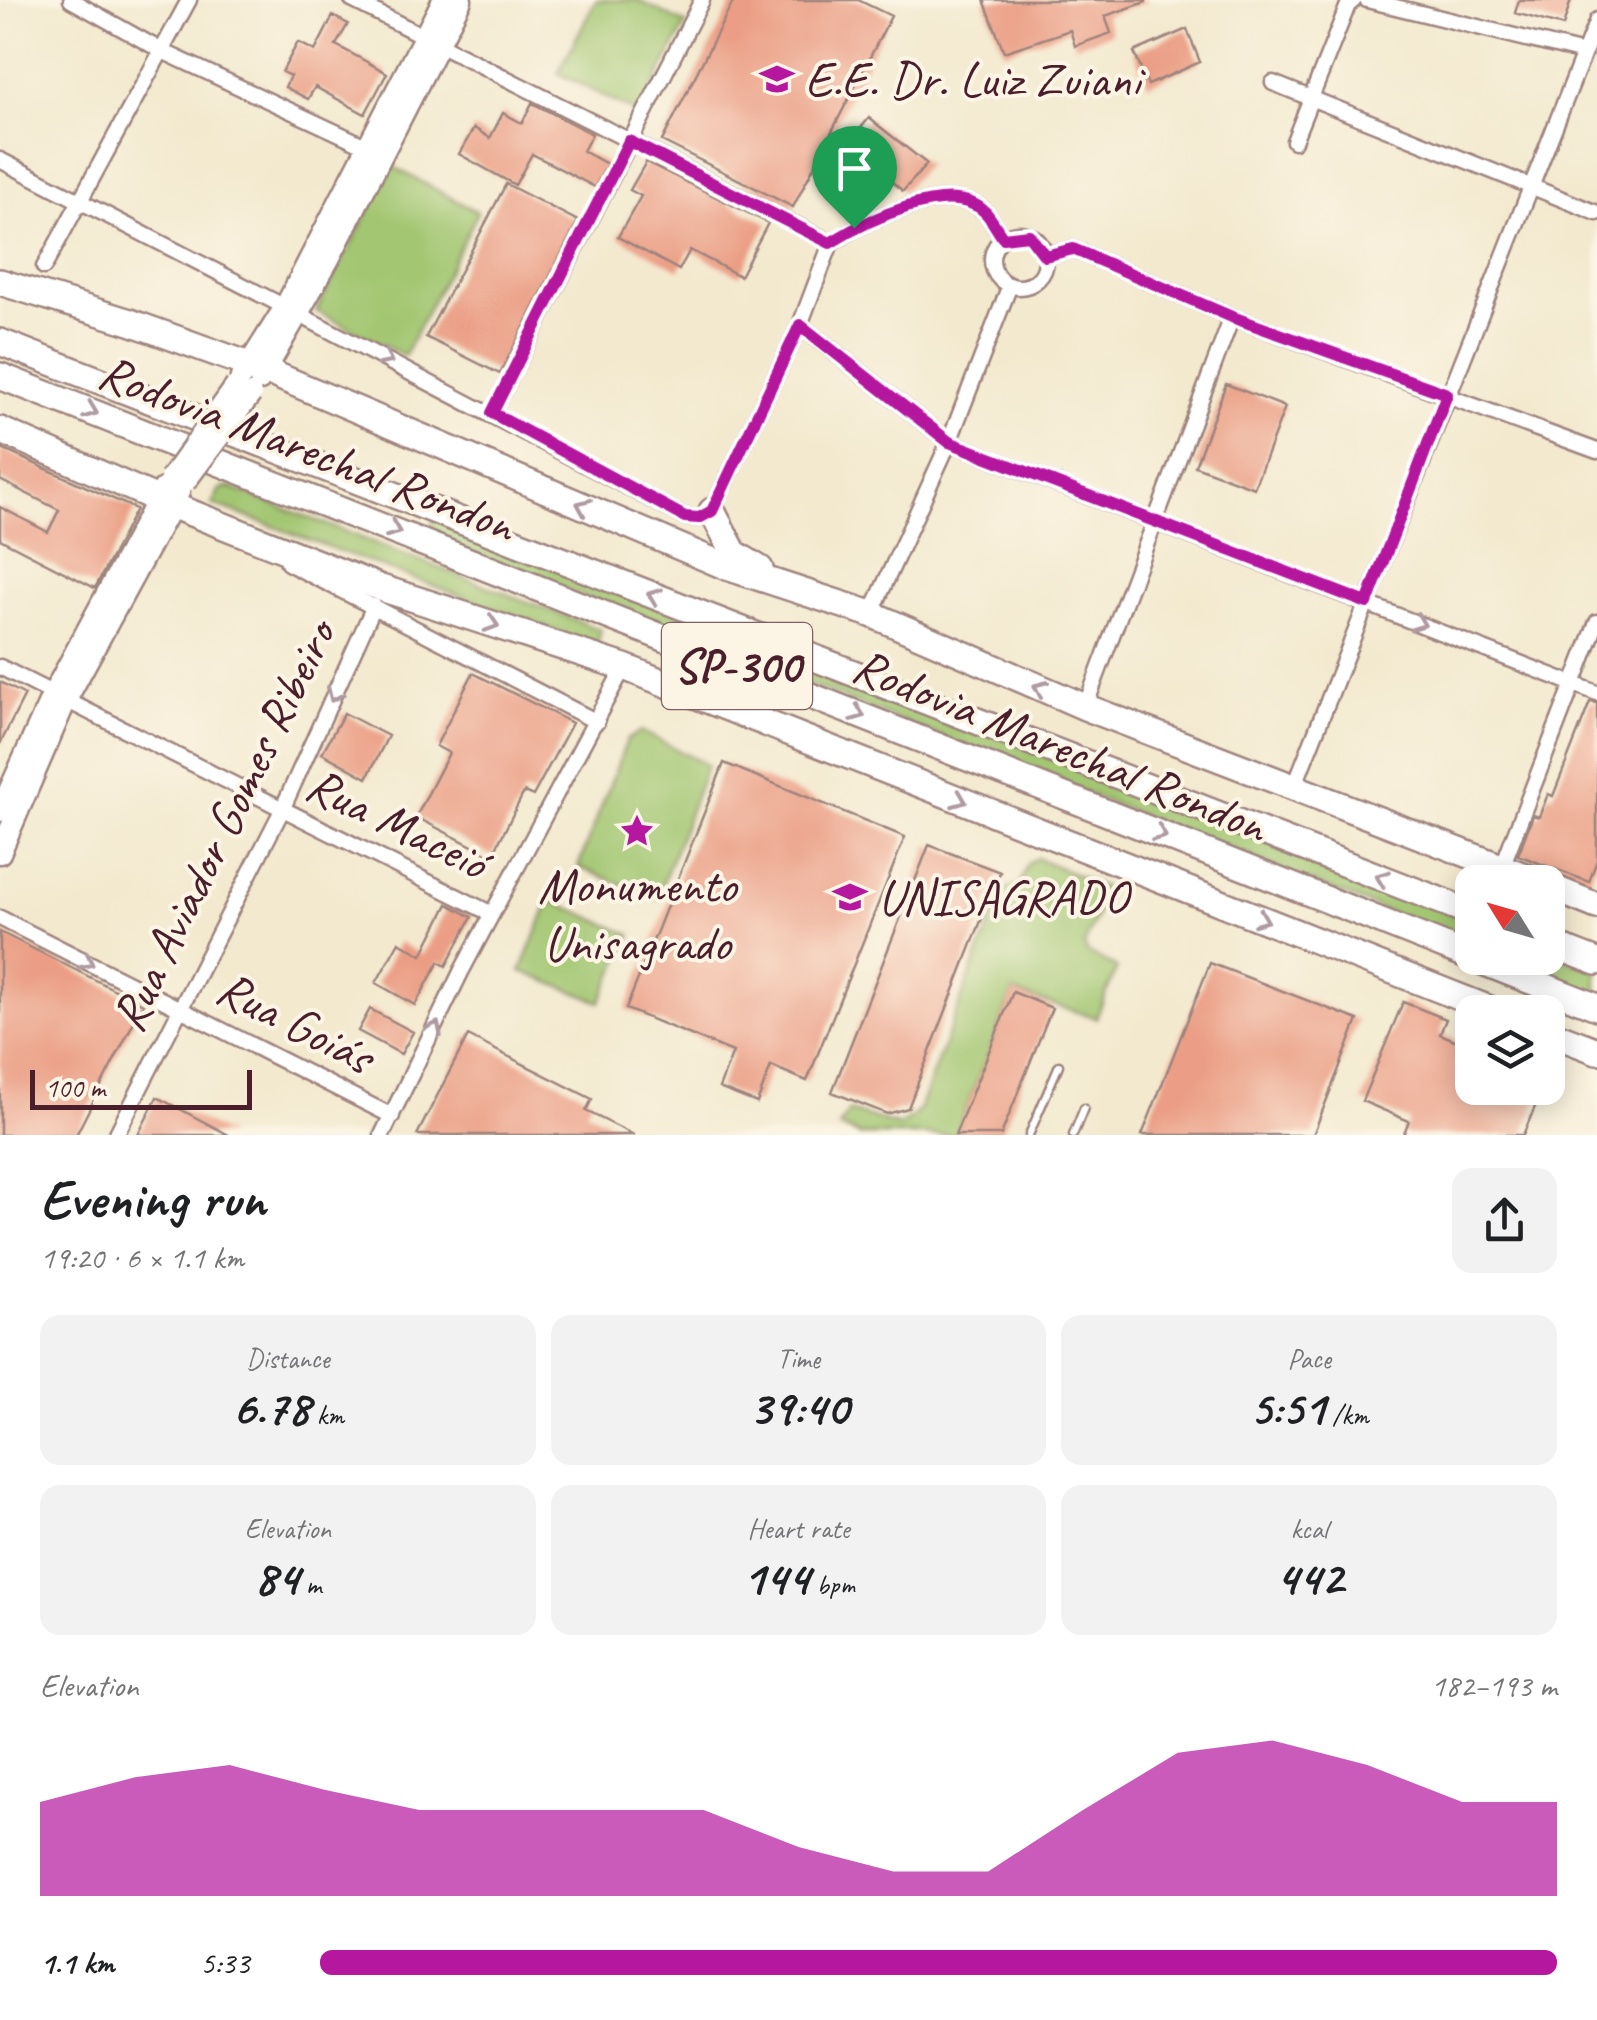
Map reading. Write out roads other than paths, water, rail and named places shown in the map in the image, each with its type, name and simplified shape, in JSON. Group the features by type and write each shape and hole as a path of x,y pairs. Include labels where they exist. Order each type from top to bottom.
{"highway":[{"path":"0,282 130,322 250,379 727,568 870,614 1085,707 1499,865"},
{"name":"Rodovia Marechal Rondon","path":"0,342 1455,907"},
{"name":"Rodovia Marechal Rondon","path":"0,376 1455,950"},
{"path":"0,430 170,491 381,588 624,667 1455,996"},
{"path":"712,511 734,554 789,588"},
{"path":"1565,893 1597,906"},
{"path":"1565,950 1597,962"},
{"name":"Rodovia Marechal Rondon","path":"1518,975 1597,1007"},
{"path":"1565,1039 1597,1051"}],"main road":[{"path":"0,811 170,491 250,379 292,311 433,40 444,0"},
{"path":"292,311 368,147 461,0"},
{"path":"0,853 60,697"}],"street":[{"path":"72,0 164,52 368,147"},
{"path":"44,266 189,0"},
{"path":"352,0 830,243"},
{"path":"492,413 702,0"},
{"path":"1294,140 1348,6 1354,0"},
{"path":"1367,0 1590,47"},
{"path":"1294,787 1529,187 1590,47 1597,20"},
{"path":"1274,84 1597,213"},
{"path":"0,160 492,413 685,517 699,518 712,511 800,325 830,243 900,209 945,198 983,209 1003,238"},
{"path":"1003,238 1029,235 1045,256"},
{"path":"1003,238 992,263 1000,279 1010,285 1022,287 1037,280 1045,256"},
{"path":"1045,256 1073,249 1232,317 1597,452"},
{"path":"870,614 949,442 1010,285"},
{"path":"1085,707 1232,317"},
{"path":"800,325 949,442 1597,694"},
{"path":"170,491 374,606 596,722"},
{"name":"Rua Aviador Gomes Ribeiro","path":"116,1135 281,812 374,606"},
{"path":"1502,865 1597,622"},
{"name":"Rua Maceió","path":"0,667 281,812 492,914"},
{"path":"382,1135 492,914 624,667"},
{"name":"Rua Goiás","path":"0,918 392,1116"}],"lane":[{"path":"1029,1135 1059,1065"},
{"path":"1073,1135 1084,1108"}],"place":[{"name":"E.E. Dr. Luiz Zuiani","path":"777,79"},
{"name":"Monumento Unisagrado","path":"637,831"},
{"name":"UNISAGRADO","path":"850,897"}]}
